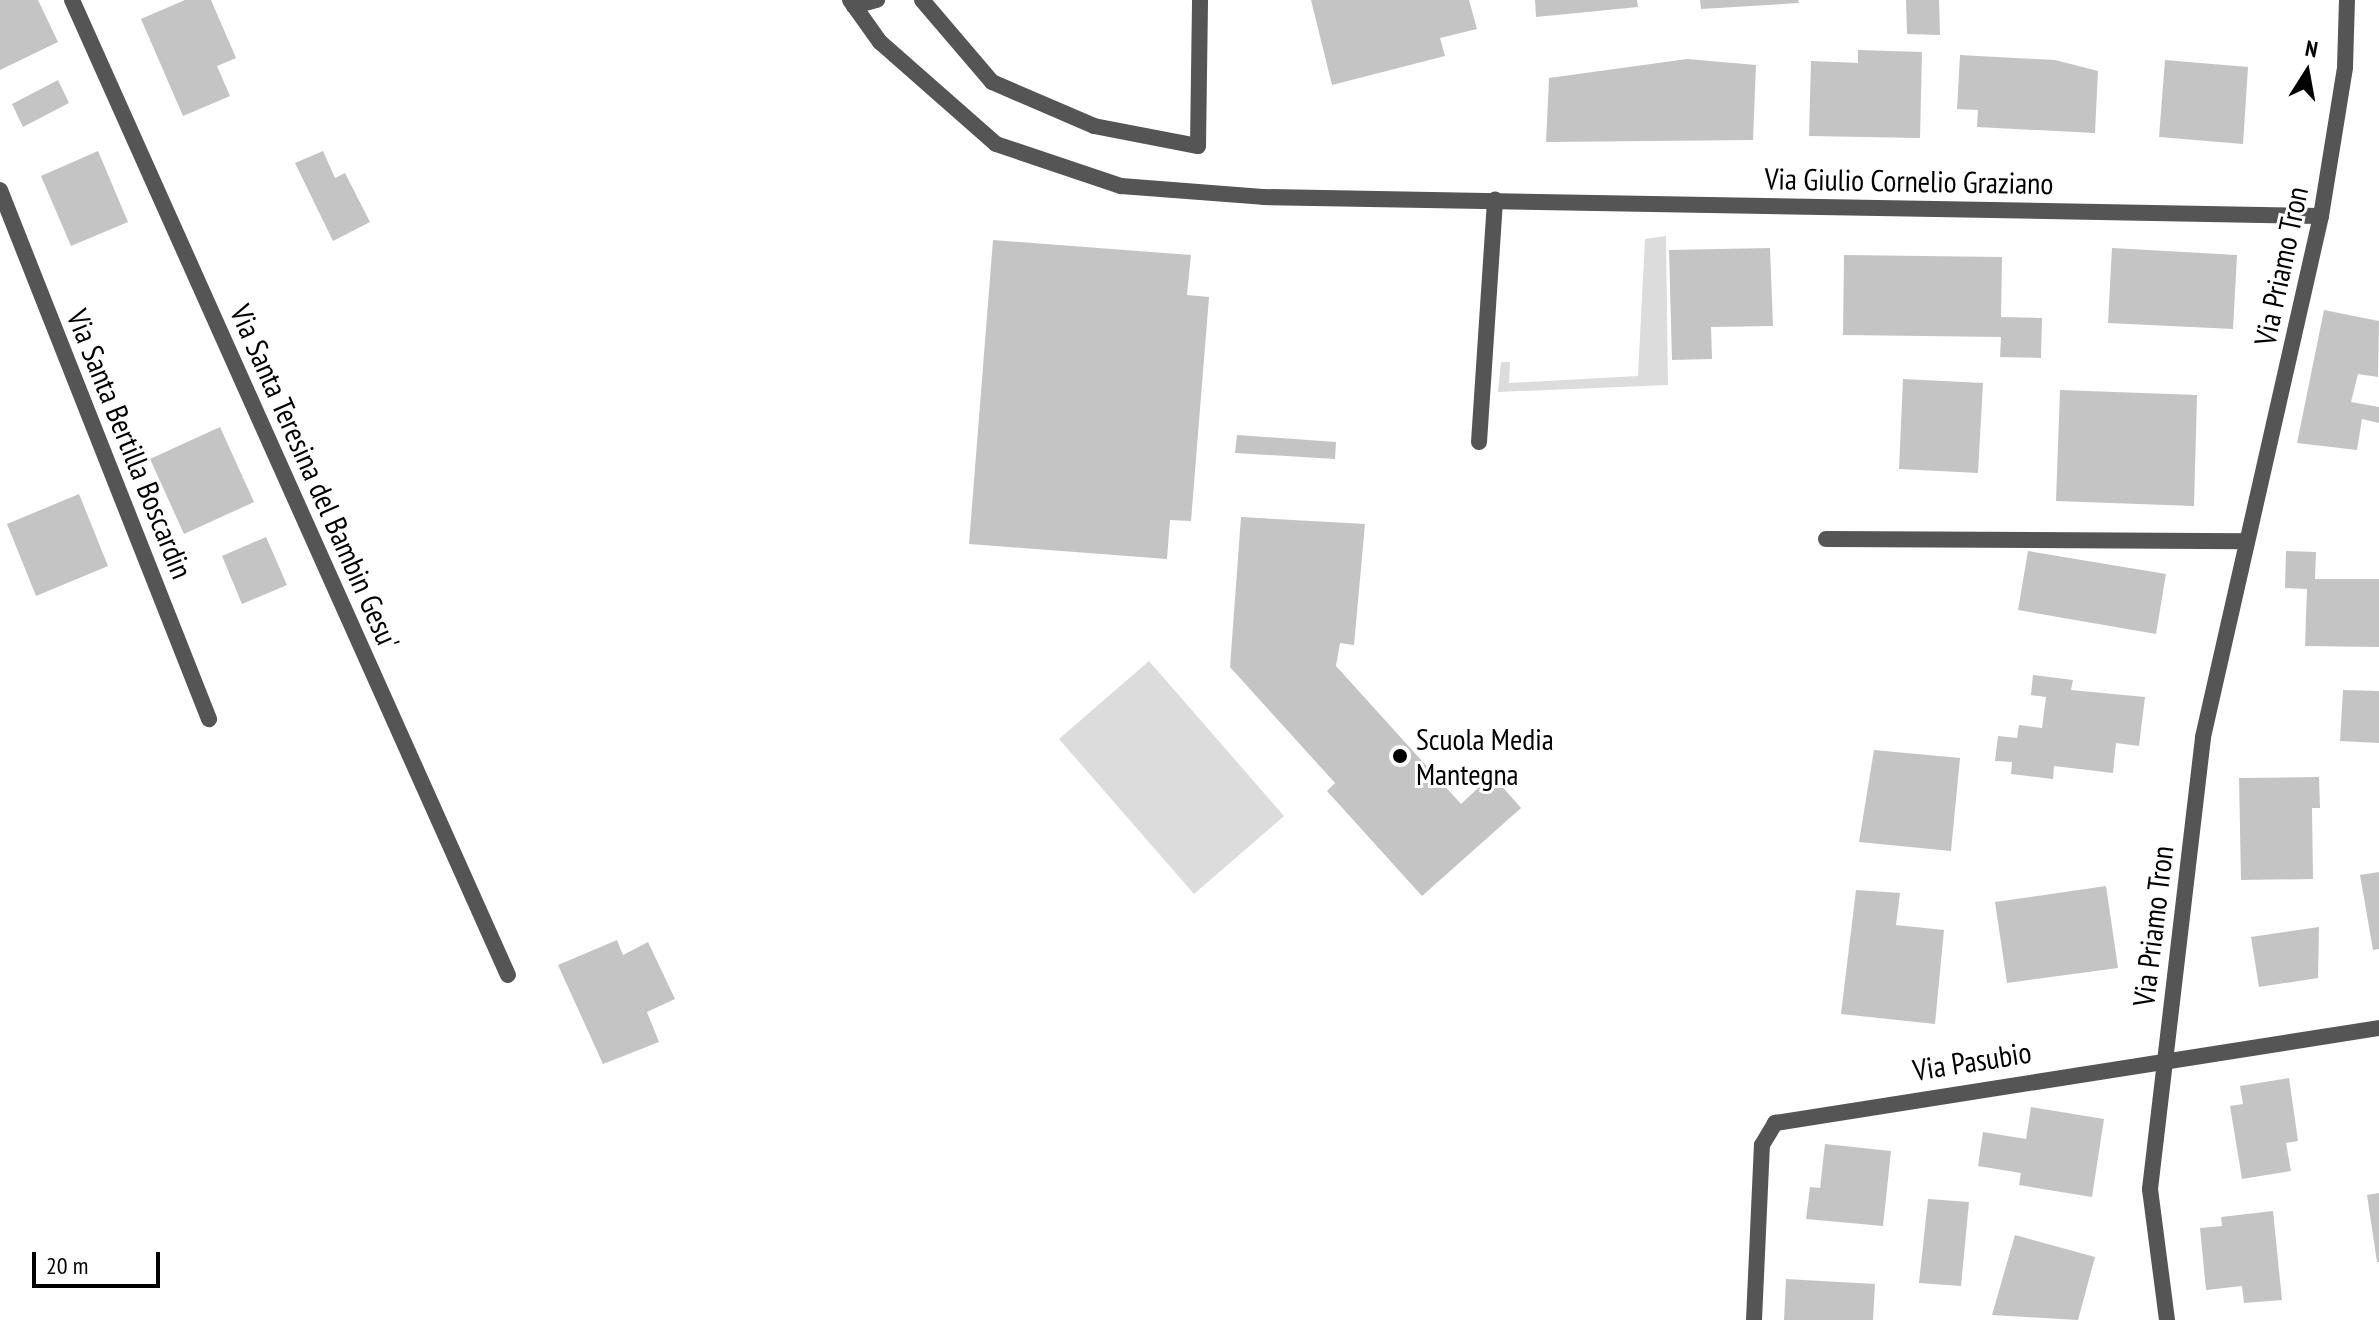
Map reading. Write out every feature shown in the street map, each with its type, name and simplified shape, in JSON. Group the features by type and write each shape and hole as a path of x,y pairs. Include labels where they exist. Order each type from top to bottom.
{"street":[{"name":"Via Santa Teresina del Bambin Gesu'","path":"72,0 508,975"},
{"path":"852,3 877,0"},
{"path":"922,0 992,82 1094,126 1198,146 1200,0"},
{"name":"Via Priamo Tron","path":"2167,1320 2150,1189 2203,737 2321,216 2345,67 2347,0"},
{"name":"Via Giulio Cornelio Graziano","path":"852,3 880,42 996,144 1121,186 1263,197 2321,216"},
{"name":"Via Santa Bertilla Boscardin","path":"0,190 209,719"},
{"path":"1479,442 1495,200"},
{"path":"1826,539 2247,541"},
{"name":"Via Pasubio","path":"1754,1320 1762,1145 1775,1123 2379,1028"}],"shaded area":[{"path":"1666,236 1668,385 1498,392 1501,362 1510,362 1509,383 1638,376 1645,239"},
{"path":"1149,661 1284,816 1194,894 1059,739"}],"building":[{"path":"0,0 38,0 58,42 0,70"},
{"path":"185,0 211,0 236,58 217,66 230,96 183,116 141,19"},
{"path":"1311,0 1469,0 1477,29 1440,38 1445,56 1332,85"},
{"path":"1535,0 1637,0 1638,7 1536,17"},
{"path":"1700,0 1798,0 1799,3 1701,9"},
{"path":"1906,0 1939,0 1940,35 1907,34"},
{"path":"1858,50 1922,52 1920,138 1809,136 1811,61 1858,63"},
{"path":"1960,55 2055,60 2098,71 2095,133 1977,127 1978,110 1957,109"},
{"path":"1687,59 1756,65 1753,140 1546,142 1549,78"},
{"path":"2165,60 2248,67 2243,144 2159,137"},
{"path":"58,80 69,103 23,127 12,104"},
{"path":"98,151 128,222 71,246 41,176"},
{"path":"323,151 335,178 345,173 370,222 333,241 295,163"},
{"path":"993,240 1191,255 1187,295 1209,297 1191,521 1170,520 1167,559 969,544"},
{"path":"1770,248 1773,326 1711,327 1712,359 1672,360 1669,250"},
{"path":"2112,248 2237,255 2233,329 2108,323"},
{"path":"1844,255 2002,257 2001,317 2042,318 2041,358 2000,357 2001,337 1843,335"},
{"path":"2324,310 2379,321 2378,377 2358,374 2351,402 2379,407 2379,423 2362,419 2357,450 2297,443"},
{"path":"1903,379 1983,383 1978,473 1899,469"},
{"path":"2060,390 2197,395 2194,506 2056,501"},
{"path":"220,427 254,502 184,534 150,459"},
{"path":"1237,435 1336,442 1335,459 1235,453"},
{"path":"79,494 108,566 36,596 7,524"},
{"path":"1241,517 1365,524 1354,645 1340,643 1336,666 1461,804 1492,775 1521,808 1422,896 1327,791 1335,783 1230,667"},
{"path":"266,537 287,585 242,604 222,556"},
{"path":"2028,551 2166,574 2156,634 2018,610"},
{"path":"2286,551 2316,552 2315,579 2379,579 2379,647 2305,646 2307,589 2285,588"},
{"path":"2033,675 2073,680 2071,690 2145,697 2139,746 2116,743 2113,773 2054,766 2053,779 2011,774 2012,762 1995,761 1998,736 2017,738 2019,725 2042,728 2046,697 2031,695"},
{"path":"2343,690 2379,691 2379,743 2340,741"},
{"path":"1874,750 1960,758 1951,851 1859,842"},
{"path":"2319,777 2320,808 2312,808 2313,879 2241,880 2239,778"},
{"path":"2379,872 2379,949 2373,950 2360,875"},
{"path":"2106,886 2118,968 2007,983 1995,902"},
{"path":"1856,890 1900,893 1896,925 1944,930 1935,1024 1841,1014"},
{"path":"2319,927 2318,978 2259,987 2251,937"},
{"path":"617,940 623,955 648,942 675,999 647,1012 659,1042 603,1064 558,965"},
{"path":"2289,1078 2298,1141 2286,1143 2291,1171 2242,1179 2230,1106 2243,1104 2240,1086"},
{"path":"2031,1107 2104,1119 2092,1197 2019,1185 2021,1173 1978,1166 1983,1132 2026,1139"},
{"path":"1825,1144 1891,1151 1883,1226 1806,1219 1810,1187 1820,1188"},
{"path":"2379,1193 2379,1262 2377,1262 2367,1195"},
{"path":"1928,1199 1969,1202 1961,1286 1919,1283"},
{"path":"2273,1211 2282,1300 2244,1303 2242,1286 2206,1290 2200,1228 2222,1226 2221,1217"},
{"path":"2015,1235 2095,1257 2078,1320 1992,1315"},
{"path":"1786,1279 1875,1284 1873,1320 1784,1320"}],"place":[{"name":"Scuola Media Mantegna","path":"1400,756"}]}
